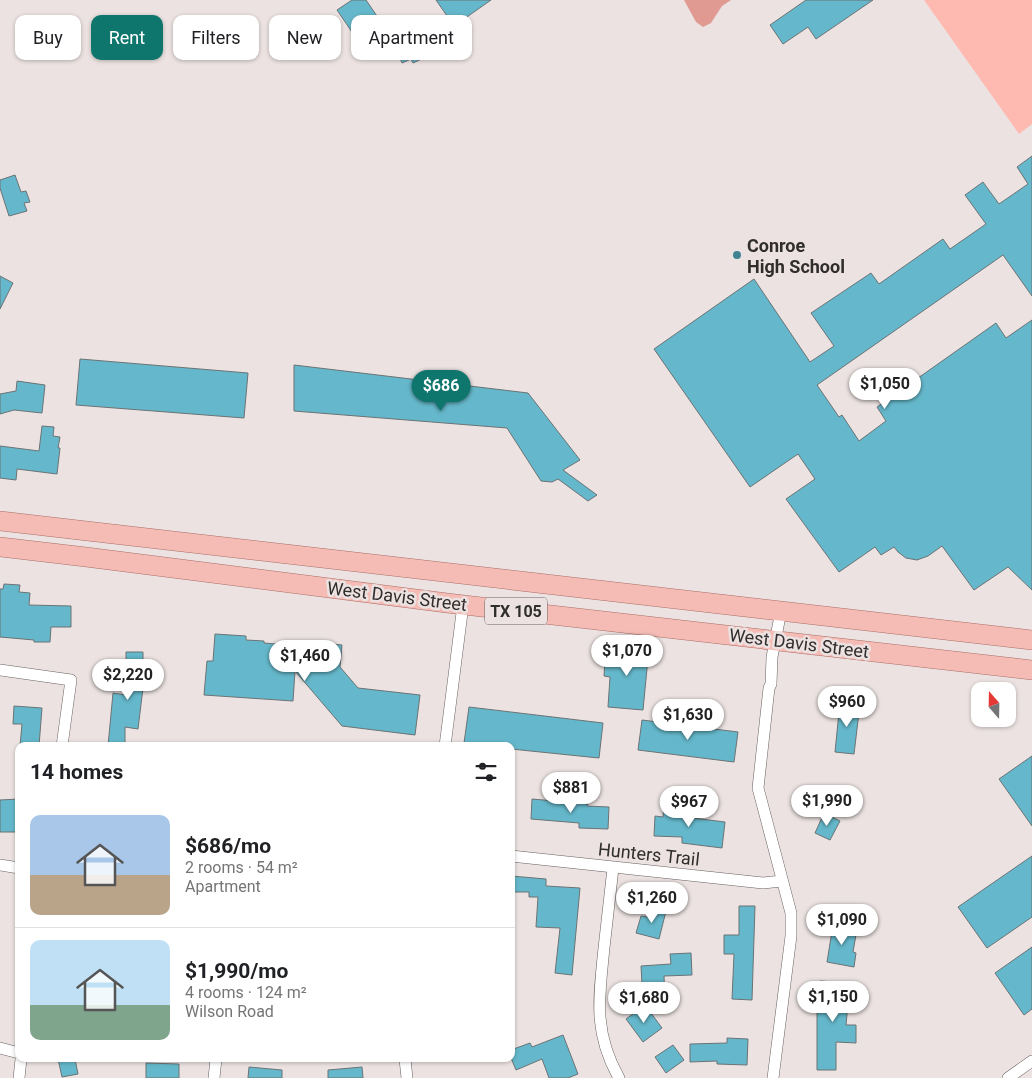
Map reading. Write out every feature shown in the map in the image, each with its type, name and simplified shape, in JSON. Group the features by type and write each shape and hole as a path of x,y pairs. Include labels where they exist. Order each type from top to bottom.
{"main road":[{"name":"West Davis Street","path":"0,521 1032,640"},
{"path":"0,530 36,534 54,527"},
{"name":"West Davis Street","path":"0,547 463,605 1032,670"},
{"path":"102,559 126,552 229,563 238,559 244,549"},
{"path":"370,593 372,586 392,577 533,593 558,586"}],"street":[{"path":"446,742 463,605"},
{"path":"773,1078 791,936 791,913 758,788 781,611"},
{"path":"0,670 71,680 63,742"},
{"name":"Hunters Trail","path":"515,856 763,883 782,881"},
{"path":"0,865 15,867"},
{"path":"614,868 598,1000 600,1025 606,1053 619,1078"},
{"path":"0,1048 15,1052"},
{"path":"1008,1078 1032,1061"},
{"path":"19,1078 21,1062"},
{"path":"214,1078 216,1062"},
{"path":"406,1062 407,1078"}],"shaded area":[{"path":"684,0 731,0 722,6 711,23 703,27 696,22"},
{"path":"924,0 1032,0 1032,124 1019,134"}],"building":[{"path":"352,0 366,0 376,15 351,15 351,31 337,10"},
{"path":"436,0 491,0 470,15 446,15"},
{"path":"806,0 873,0 816,39 808,27 783,44 770,25"},
{"name":"Conroe High School","path":"1032,156 1032,296 1003,255 817,385 839,417 842,415 859,441 886,421 877,407 996,323 1006,338 1032,320 1032,590 1008,567 974,590 942,546 928,556 917,560 906,558 894,547 881,555 875,547 839,572 786,499 815,479 798,454 750,487 654,349 754,279 810,362 834,346 811,313 871,273 879,284 943,239 950,249 986,224 965,195 983,182 999,204 1028,184 1017,167"},
{"path":"15,175 21,192 26,191 30,202 24,203 27,211 9,216 0,188 0,180"},
{"path":"0,276 13,283 0,309"},
{"path":"80,359 248,373 244,418 76,405"},
{"path":"294,365 528,393 580,460 563,470 597,495 588,501 558,479 552,482 541,481 507,428 294,411"},
{"path":"17,381 45,385 42,413 14,410 0,414 0,394 16,391"},
{"path":"42,426 54,427 53,436 60,437 57,474 17,469 16,480 0,478 0,446 39,451"},
{"path":"4,584 20,585 19,592 30,593 29,605 71,606 71,627 51,627 50,642 34,642 34,640 0,637 0,589 3,589"},
{"path":"215,634 246,636 246,640 264,641 264,643 300,646 301,641 342,645 340,667 358,688 420,695 415,735 342,726 295,671 293,701 204,695 207,661 213,661"},
{"path":"612,645 649,648 643,710 608,707 610,677 604,676 605,661 611,661"},
{"path":"126,652 143,652 143,688 138,729 125,727 125,742 108,742 113,693 126,695"},
{"path":"840,702 860,704 854,754 835,752"},
{"path":"14,706 42,708 39,742 20,742 22,724 13,724"},
{"path":"469,707 603,723 599,758 515,749 515,742 464,742"},
{"path":"642,720 738,732 734,762 638,750"},
{"path":"1032,756 1032,826 999,779"},
{"path":"15,799 15,832 0,832 0,800"},
{"path":"532,799 609,807 608,829 579,828 579,823 531,819"},
{"path":"664,803 677,804 677,816 725,822 722,848 682,843 682,837 654,836 655,816 663,817"},
{"path":"824,813 840,821 830,840 815,833"},
{"path":"1032,856 1032,917 987,948 958,907"},
{"path":"515,876 546,879 546,886 580,888 572,975 555,973 560,928 536,927 538,897 529,897 529,892 515,892"},
{"path":"739,906 755,906 752,1000 732,999 734,954 724,954 724,935 739,935"},
{"path":"651,907 666,911 659,939 636,933 641,916 648,917"},
{"path":"833,925 857,929 853,952 856,953 854,967 827,962"},
{"path":"1032,947 1032,1009 1024,1015 995,973"},
{"path":"691,953 692,975 664,976 665,1001 643,1002 641,966 671,964 670,954"},
{"path":"820,981 850,983 846,1025 856,1025 856,1043 836,1042 836,1070 817,1070 817,1013"},
{"path":"645,1005 662,1028 643,1042 626,1019"},
{"path":"563,1035 578,1074 568,1078 549,1078 542,1059 516,1070 513,1062 515,1062 515,1049 530,1043 532,1047"},
{"path":"727,1038 748,1039 747,1065 717,1064 717,1061 690,1062 690,1044 727,1043"},
{"path":"673,1045 684,1060 666,1073 655,1057"},
{"path":"59,1062 76,1062 78,1074 62,1077"},
{"path":"146,1063 179,1064 179,1078 146,1078"},
{"path":"249,1067 282,1070 282,1078 248,1078"},
{"path":"362,1067 363,1078 328,1078 328,1070"}],"place":[{"name":"Conroe High School","path":"737,255"}]}
